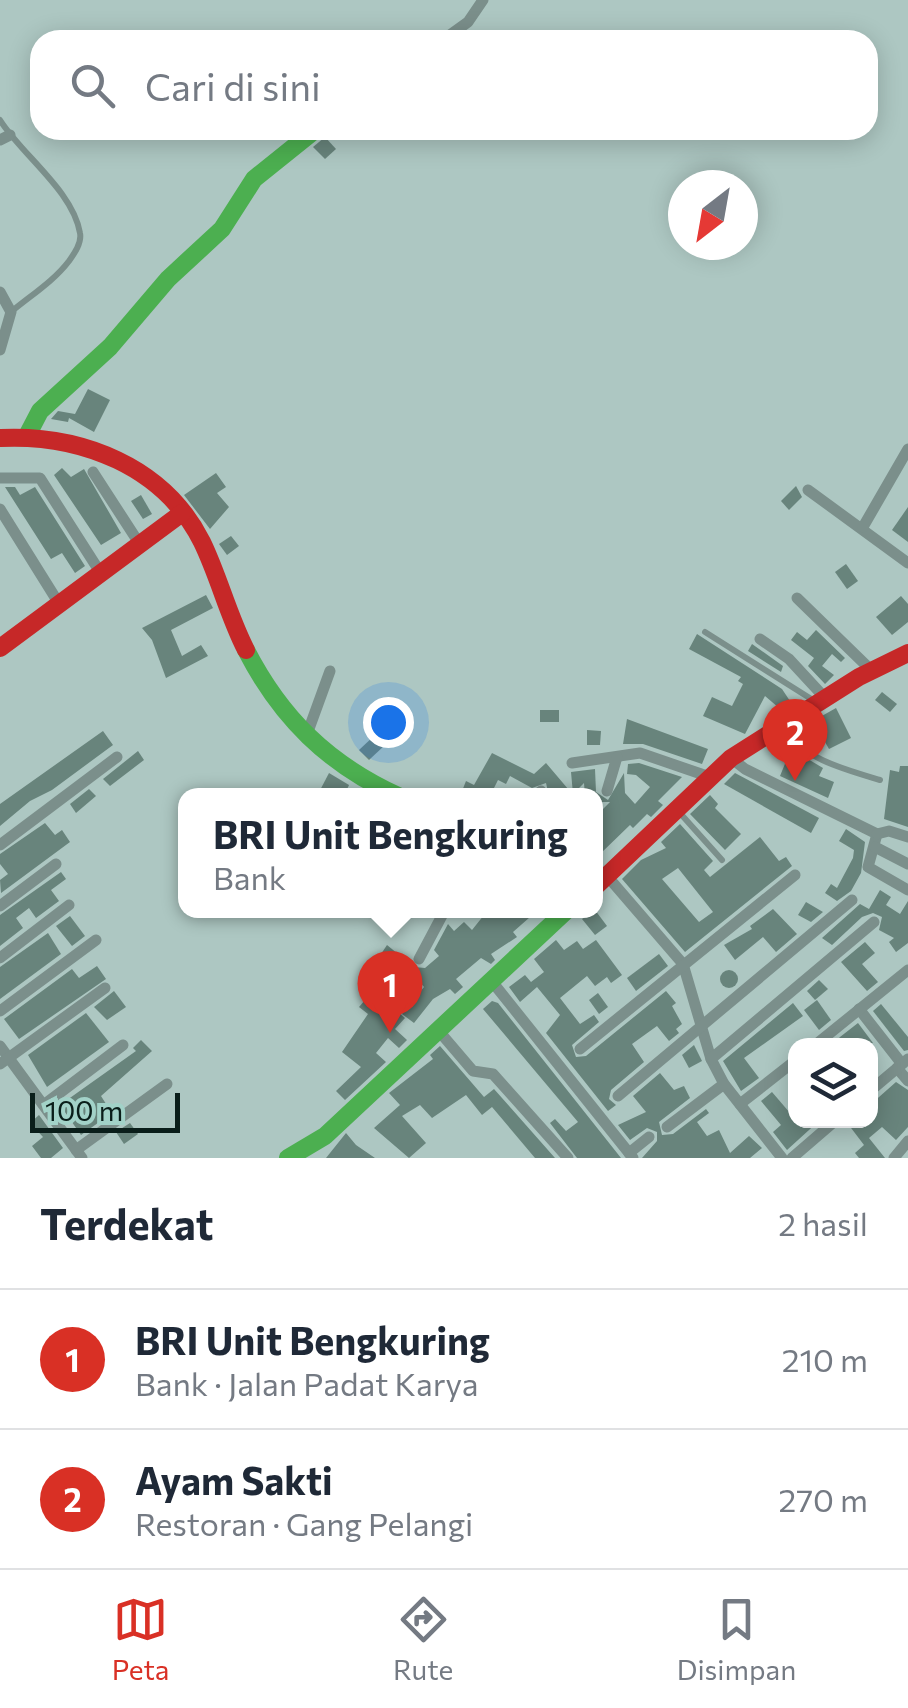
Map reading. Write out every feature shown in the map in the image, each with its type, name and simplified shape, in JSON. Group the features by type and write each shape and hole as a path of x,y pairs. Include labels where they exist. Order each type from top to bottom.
{"street":[{"path":"457,30 483,0"},
{"path":"28,434 40,411 110,346 168,279 230,220 254,179 303,140"},
{"path":"0,292 11,312 0,350"},
{"path":"0,438 28,434 112,454 182,513 210,560 227,608 270,694 306,737 365,782 379,788"},
{"path":"863,527 904,470 908,450"},
{"path":"93,472 139,543"},
{"path":"0,478 40,478 100,572"},
{"path":"808,490 908,563"},
{"path":"0,509 58,602"},
{"path":"0,648 182,513"},
{"path":"797,598 872,671"},
{"path":"760,639 790,659 821,701"},
{"path":"603,878 731,758 821,701 908,653"},
{"path":"306,737 330,670"},
{"path":"572,764 640,753 710,777"},
{"path":"607,791 608,774 617,757"},
{"path":"0,845 116,758"},
{"path":"731,758 745,770 876,840 908,864"},
{"path":"908,837 889,832 876,840 870,869 908,890"},
{"path":"0,906 56,864"},
{"path":"580,1049 795,875"},
{"path":"603,886 683,964 711,1059 724,1084 782,1158"},
{"path":"618,1096 852,900"},
{"path":"0,958 70,905"},
{"path":"419,959 442,918"},
{"path":"288,1158 325,1136 558,918"},
{"path":"711,1059 874,922"},
{"path":"0,1012 96,940"},
{"path":"824,1038 908,970"},
{"path":"490,979 631,1156 650,1137"},
{"path":"4,1061 105,988"},
{"path":"859,1010 902,1064 908,1081"},
{"path":"438,1030 473,1071 488,1072 504,1084 568,1158"},
{"path":"45,1104 122,1045"},
{"path":"0,1046 4,1061 45,1104 79,1154 167,1084"},
{"path":"878,1084 902,1064"},
{"path":"740,1104 788,1066"},
{"path":"666,1128 724,1084"},
{"path":"792,1158 827,1128"},
{"path":"894,1158 908,1141"}],"lane":[{"path":"0,120 5,138 64,200 80,234 78,247 63,269 11,312"},
{"path":"705,632 821,701"},
{"path":"778,727 790,742 821,760 880,780"},
{"path":"678,811 722,860"}],"building":[{"path":"328,140 336,149 325,159 313,147"},
{"path":"88,389 110,400 94,432 69,418 68,422 51,419 58,411 75,414"},
{"path":"62,468 71,477 84,469 121,533 101,545 54,475"},
{"path":"216,473 226,487 217,493 229,507 210,529 184,495"},
{"path":"796,486 802,497 789,510 781,501"},
{"path":"5,487 15,487 20,495 35,487 85,566 75,573 62,553 51,559"},
{"path":"141,495 152,514 143,519 131,501"},
{"path":"908,507 908,542 892,530"},
{"path":"231,536 239,546 227,555 219,544"},
{"path":"846,564 858,581 847,589 835,572"},
{"path":"206,595 213,608 171,630 182,656 201,645 208,656 166,678 152,640 142,628"},
{"path":"901,596 908,604 908,622 892,635 876,617"},
{"path":"816,630 845,658 841,662 832,654 822,666 834,675 825,684 808,666 814,658 791,640 797,632 807,640"},
{"path":"697,634 782,689 790,701 779,708 765,696 745,734 703,716 712,697 732,706 743,684 738,681 741,677 689,649"},
{"path":"752,644 783,666 781,672 748,651"},
{"path":"882,692 897,704 890,712 875,700"},
{"path":"836,708 851,738 829,749 813,721"},
{"path":"540,710 559,710 559,722 540,722"},
{"path":"627,719 708,749 702,764 643,744 623,744"},
{"path":"587,730 601,731 600,745 587,745"},
{"path":"103,731 113,745 0,826 0,804"},
{"path":"375,735 385,745 369,760 359,750"},
{"path":"791,749 823,768 819,776 834,782 828,798 780,776"},
{"path":"138,751 144,760 110,786 103,779"},
{"path":"492,753 534,774 546,763 567,788 547,788 546,783 532,788 510,776 506,784 498,780 494,788 463,788 466,781 474,785"},
{"path":"639,763 682,777 658,801 663,805 651,817 647,814 633,828 630,825 603,851 603,809 610,802 603,802 603,797 608,800 624,773 625,793 635,804 650,787 636,775 627,774 628,764"},
{"path":"900,766 908,766 908,827 884,819 890,770 899,772"},
{"path":"595,769 596,788 584,788 584,783 572,788 571,772"},
{"path":"329,773 349,785 348,788 321,788"},
{"path":"735,773 819,818 811,833 724,784"},
{"path":"89,789 96,796 76,813 70,804"},
{"path":"710,795 718,804 715,808 741,834 725,850 690,814"},
{"path":"45,823 55,835 62,830 70,842 1,893 0,880 8,874 0,864 0,854"},
{"path":"680,824 713,861 704,870 710,877 760,837 779,861 786,857 792,866 685,952 622,879 641,860 666,848 661,842","holes":["678,868 713,912 699,922 662,879"]},
{"path":"846,829 865,842 861,873 851,891 837,901 825,893 831,884 837,888 853,858 854,850 839,841"},
{"path":"61,872 66,879 51,890 59,901 36,918 29,908 16,918 23,928 0,946 0,915"},
{"path":"880,890 891,897 886,905 900,914 908,901 908,943 896,952 889,942 894,938 879,930 882,917 873,913 862,917 832,945 822,938 860,904 869,909"},
{"path":"806,902 823,912 811,922 798,915"},
{"path":"773,909 797,934 776,952 763,937 735,960 724,945 752,929 750,926"},
{"path":"70,916 85,936 72,946 56,926"},
{"path":"482,918 529,918 513,932 517,937 491,954 495,960 491,964 481,958 456,979 463,987 455,994 450,989 433,999 414,1023 402,1014 424,987 410,970 407,975 379,957 387,945 414,967 425,968 439,956 434,950 448,924 454,931 464,922 472,930"},
{"path":"601,918 607,926 595,935 582,919"},
{"path":"48,933 61,954 0,999 0,967"},
{"path":"556,940 564,950 577,941 583,949 596,940 622,975 611,983 607,977 595,986 587,976 560,998 580,1024 594,1015 599,1022 572,1045 576,1057 586,1056 666,991 676,1003 672,1006 682,1024 676,1029 679,1033 669,1041 657,1026 632,1044 644,1062 611,1090 609,1099 616,1105 608,1111 546,1033 560,1015 537,987 520,1002 509,987 525,975 531,982 544,972 534,959"},
{"path":"865,942 875,953 862,964 878,982 867,991 841,962"},
{"path":"659,954 668,966 636,991 627,978"},
{"path":"97,966 106,979 19,1039 4,1019 72,969 79,978"},
{"path":"729,970 738,979 729,988 720,979"},
{"path":"819,980 828,989 815,1000 807,991"},
{"path":"114,991 126,1007 107,1020 94,1007"},
{"path":"373,991 405,1018 395,1029 407,1040 399,1048 388,1038 376,1053 386,1062 345,1100 336,1091 361,1067 342,1052 368,1014 359,1007"},
{"path":"598,993 608,1007 599,1014 589,1000"},
{"path":"817,1000 831,1020 819,1030 804,1010"},
{"path":"492,1001 498,1003 621,1158 577,1158 550,1123 555,1119 566,1131 578,1122 483,1009"},
{"path":"793,1003 803,1016 744,1058 759,1078 741,1091 723,1061"},
{"path":"881,1004 908,1037 908,1050 904,1051 873,1011"},
{"path":"86,1013 109,1042 47,1087 28,1055"},
{"path":"858,1023 869,1038 839,1038"},
{"path":"141,1040 152,1051 101,1096 108,1107 98,1114 102,1120 81,1135 60,1105 136,1051 133,1048"},
{"path":"694,1045 702,1061 689,1068 682,1055"},
{"path":"440,1046 484,1097 494,1089 555,1158 535,1158 492,1107 482,1115 466,1095 432,1118 420,1105 402,1116 426,1143 409,1158 374,1128 400,1105 389,1093 433,1059 430,1055"},
{"path":"660,1073 674,1090 684,1086 690,1098 659,1122 662,1135 673,1134 706,1109 709,1113 697,1122 707,1136 719,1130 730,1153 749,1136 762,1148 750,1158 642,1158 657,1141 657,1132 647,1128 630,1140 618,1125 646,1112 633,1096"},
{"path":"896,1082 908,1090 908,1127 896,1140 882,1127 869,1138 885,1158 859,1158 855,1153 864,1145 851,1128 878,1128 878,1098"},
{"path":"772,1092 788,1111 788,1128 811,1128 787,1150 773,1132 781,1125 761,1101"},
{"path":"39,1115 63,1148 51,1158 41,1158 32,1146 43,1137 30,1123"},
{"path":"130,1123 138,1134 124,1144 116,1132"},
{"path":"346,1133 356,1145 375,1158 326,1158"}],"traffic: fast":[{"path":"28,434 40,411 110,347 168,279 222,229 254,179 303,140"},
{"path":"246,650 291,718 328,754 383,788"},
{"path":"288,1158 325,1136 558,918"}],"traffic: jam":[{"path":"0,438 30,438 89,449 117,460 166,493 202,542 246,650"},
{"path":"0,648 182,513"},
{"path":"603,879 731,758 859,677 908,653"}],"place":[{"name":"Ayam Sakti","path":"795,781"},
{"name":"BRI Unit Bengkuring","path":"390,1033"}]}
